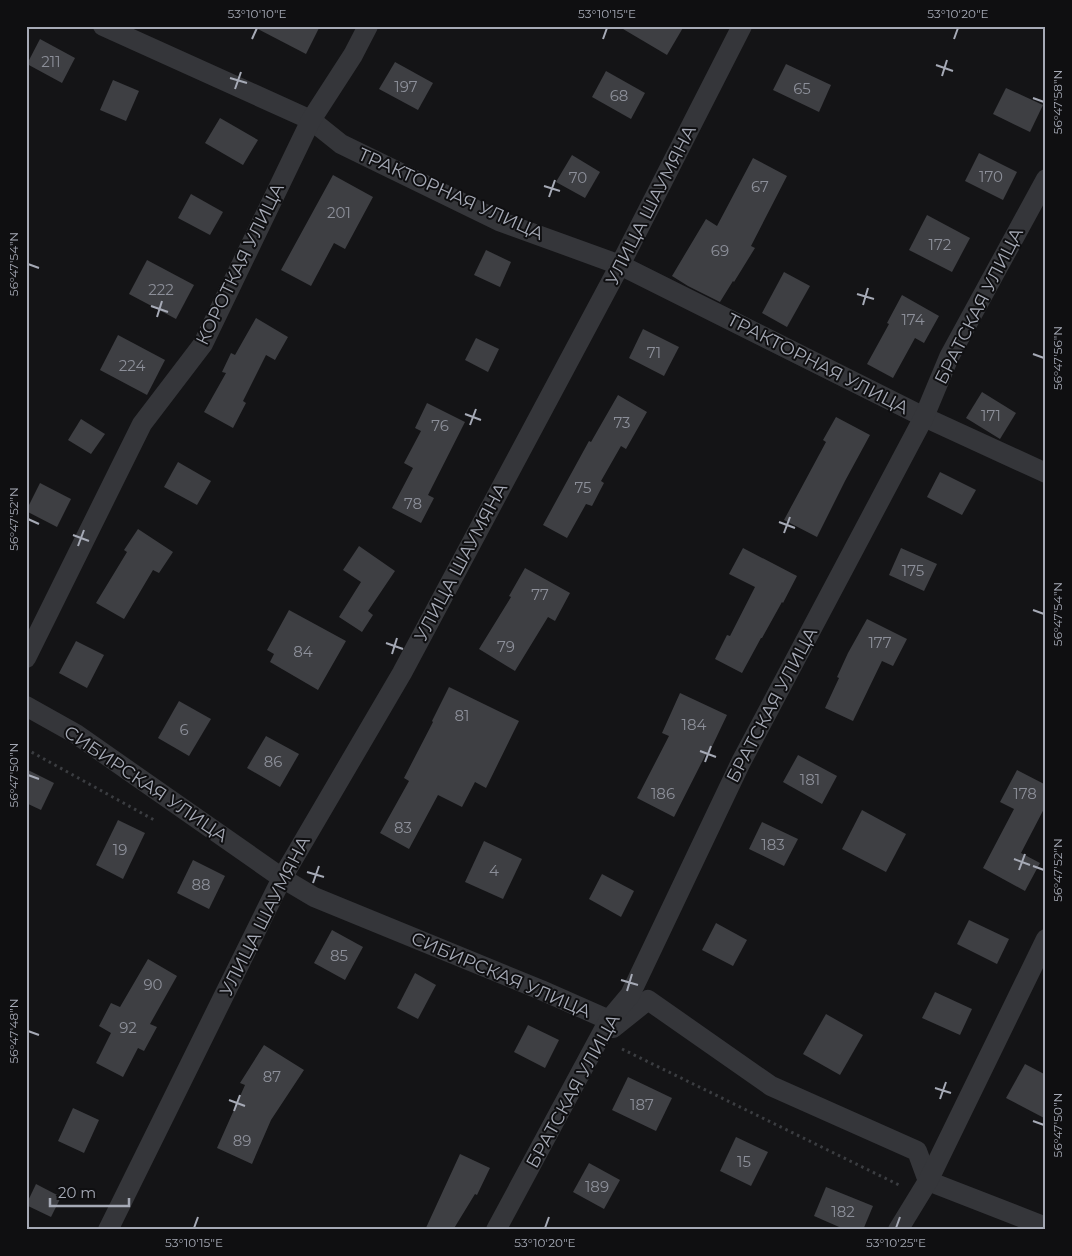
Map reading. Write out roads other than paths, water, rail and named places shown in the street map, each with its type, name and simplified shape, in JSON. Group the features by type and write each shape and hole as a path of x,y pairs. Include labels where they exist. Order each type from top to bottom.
{"street":[{"name":"ТРАКТОРНАЯ УЛИЦА","path":"103,26 311,120 341,144 499,220 620,265 924,418 1046,473"},
{"name":"КОРОТКАЯ УЛИЦА","path":"26,658 142,424 203,344 311,120 353,55 368,26"},
{"name":"УЛИЦА ШАУМЯНА","path":"108,1230 282,878 402,673 620,265 742,26"},
{"name":"БРАТСКАЯ УЛИЦА","path":"496,1230 605,1029 630,995 741,762 924,418 949,357 1046,179"},
{"name":"СИБИРСКАЯ УЛИЦА","path":"26,706 76,734 282,878 314,897 541,990 605,1029 613,1028 648,1000 771,1086 917,1151 924,1188"},
{"path":"898,1230 924,1188 1046,939"},
{"path":"924,1188 1046,1227"}]}
